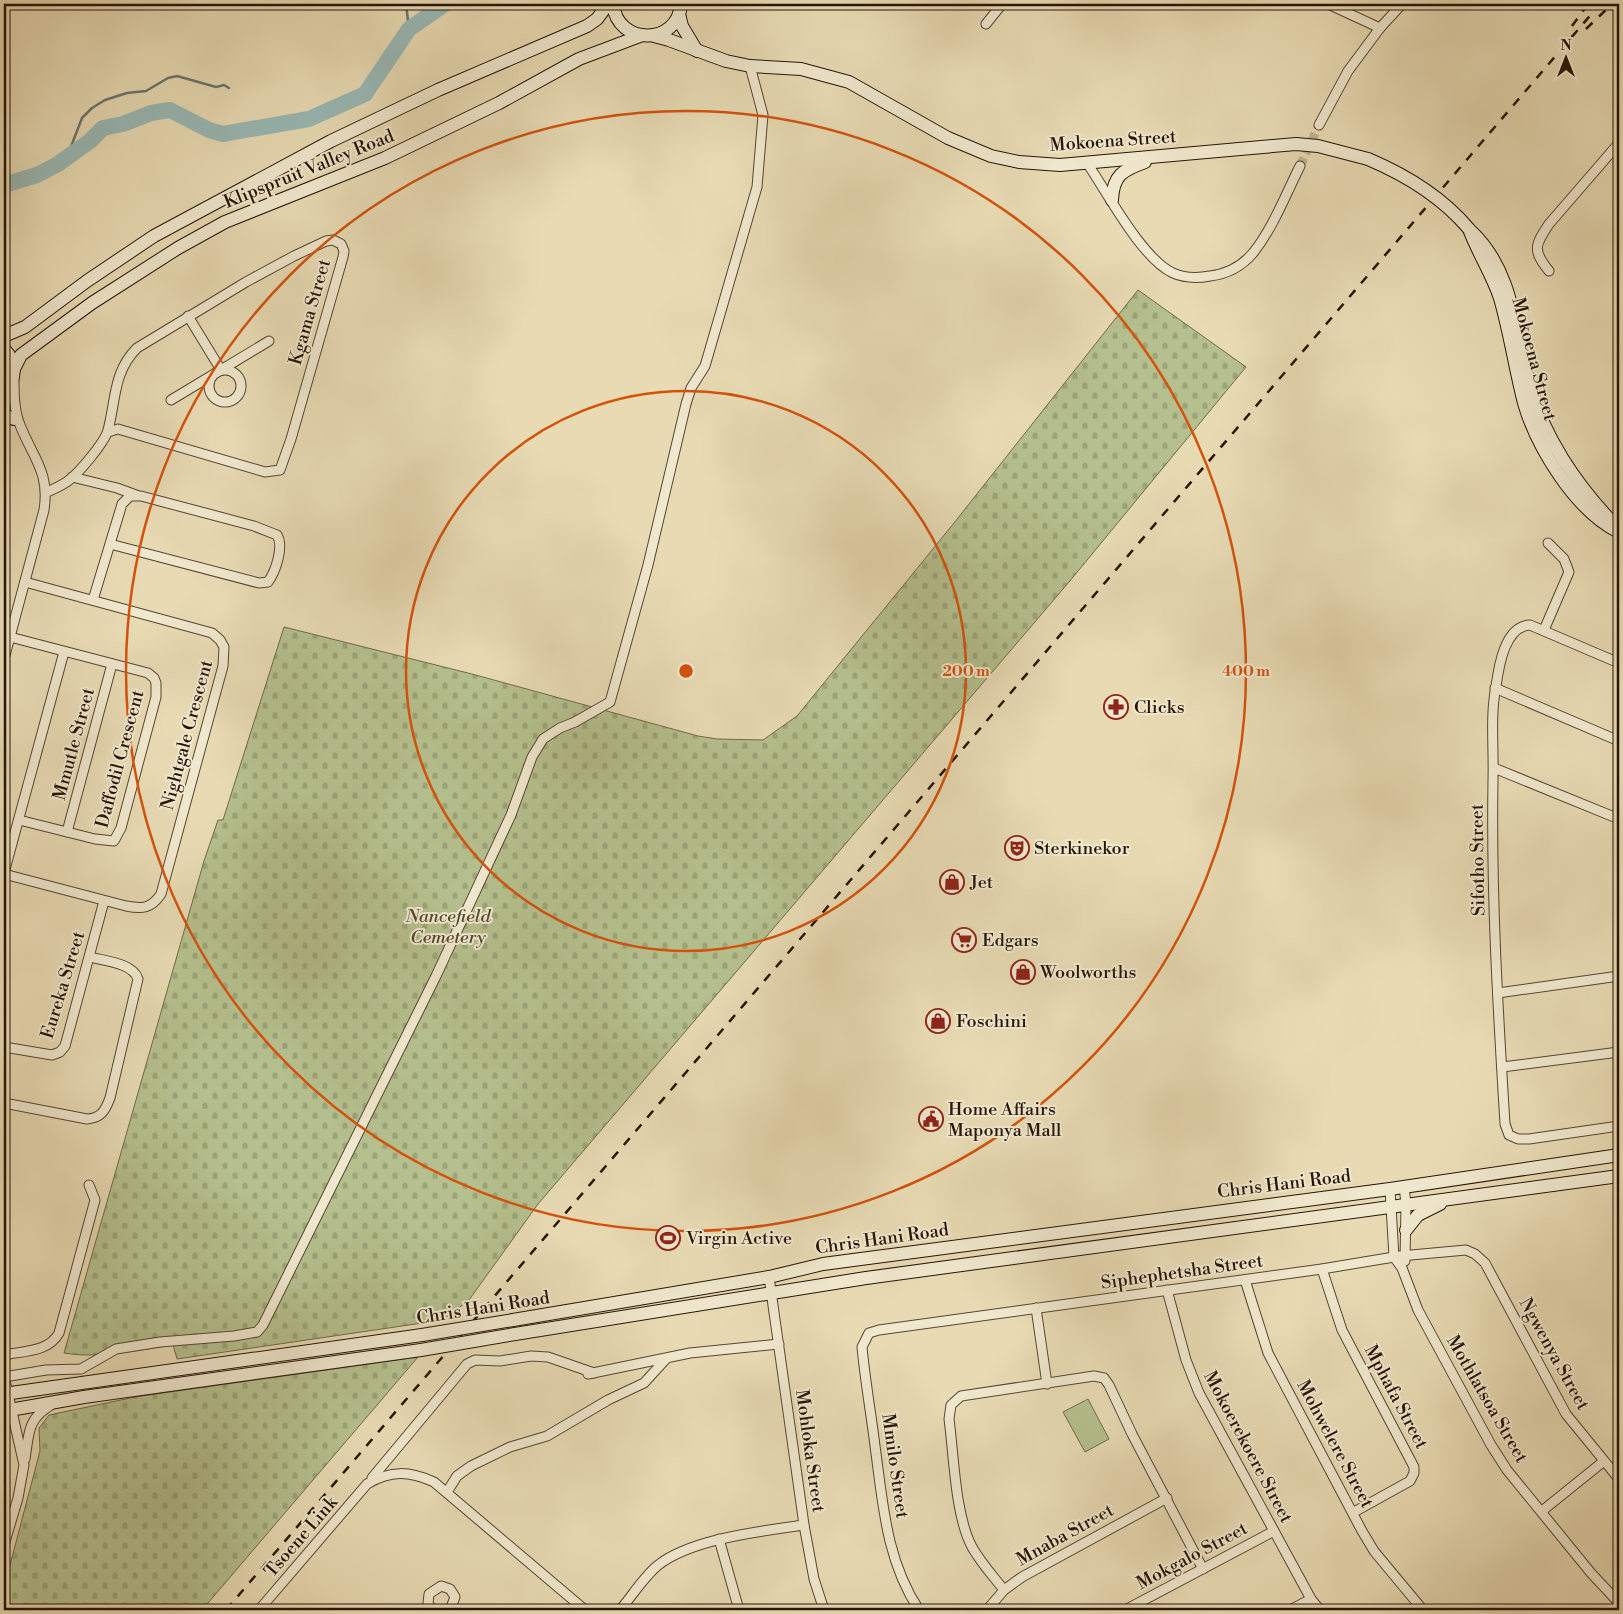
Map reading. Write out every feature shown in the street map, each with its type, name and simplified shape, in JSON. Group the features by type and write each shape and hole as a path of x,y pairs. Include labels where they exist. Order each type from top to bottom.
{"main road":[{"name":"Klipspruit Valley Road","path":"4,336 24,327 120,257 171,226 331,141 438,90 587,26 597,19 608,4"},
{"path":"613,4 617,18 623,27 640,36"},
{"path":"654,36 669,28 681,6"},
{"path":"681,6 682,26 697,50"},
{"name":"Klipspruit Valley Road","path":"4,392 22,355 92,304 178,248 225,222 385,158 499,103 580,59 640,36"},
{"name":"Mokoena Street","path":"640,36 654,36 726,61 750,66 801,69 849,82 948,138 991,156 1042,164 1087,163 1296,144 1318,146 1368,159 1416,182 1452,211 1469,229 1501,275 1510,298 1530,386 1541,419 1555,445 1590,497 1619,531"},
{"path":"1112,200 1114,182 1120,175 1159,156"},
{"path":"4,349 10,357 14,373"},
{"name":"Chris Hani Road","path":"6,1393 422,1335 769,1277 822,1264 1390,1189 1619,1155"},
{"name":"Chris Hani Road","path":"8,1411 56,1402 420,1350 866,1278 1619,1176"},
{"path":"1406,1230 1422,1212 1451,1199"}],"street":[{"path":"986,24 1002,4"},
{"path":"1328,4 1380,28"},
{"path":"1319,125 1348,72 1380,28 1402,4"},
{"path":"24,1465 8,1411 4,1376 46,1370 81,1368 116,1349 160,1342 234,1336 257,1332 264,1325 436,976 511,815 532,757 543,739 610,702 650,558 658,513 686,404 691,388 705,366 757,187 763,115 750,66"},
{"path":"1549,271 1537,255 1540,237 1619,143"},
{"path":"1087,163 1148,252 1163,267 1174,274 1189,277 1218,275 1232,270 1252,253 1300,166"},
{"name":"Kgama Street","path":"47,492 72,477 108,432 116,384 125,362 137,348 246,282 326,241 338,242 342,246 343,257 292,439 280,470 265,472 118,429 108,432"},
{"path":"188,316 221,370"},
{"path":"171,400 270,340"},
{"path":"12,420 15,402 14,373"},
{"path":"4,409 43,474 47,492 4,659"},
{"path":"72,477 117,488 136,496 254,526 277,534 280,541 272,576 268,582 259,583 110,544"},
{"path":"93,600 122,504 128,496 136,496"},
{"path":"1544,630 1568,572 1564,559 1548,543"},
{"name":"Nightgale Crescent","path":"4,873 140,909 153,904 161,894 216,698 225,655 220,640 212,633 25,582"},
{"name":"Sifotho Street","path":"1619,662 1530,625 1522,626 1513,633 1501,662 1495,688 1492,835 1505,1124 1509,1135 1518,1139 1619,1126"},
{"name":"Daffodil Crescent","path":"10,637 148,673 154,678 156,683 156,697 118,837 114,841 95,839 19,820"},
{"path":"4,873 64,652"},
{"name":"Mmutle Street","path":"67,832 112,664"},
{"path":"1495,688 1619,741"},
{"path":"1494,768 1619,819"},
{"name":"Eureka Street","path":"4,1047 52,1055 60,1052 65,1046 104,900"},
{"path":"4,1103 87,1119 95,1118 104,1112 110,1098 138,979 136,974 129,968 90,957"},
{"path":"1498,993 1619,976"},
{"path":"1502,1067 1619,1052"},
{"path":"4,1355 45,1347 52,1343 59,1334 95,1200 89,1185"},
{"path":"1402,1268 1407,1255 1404,1186"},
{"path":"1390,1189 1394,1257"},
{"name":"Siphephetsha Street","path":"879,1330 1322,1269 1407,1255 1460,1250 1475,1254 1485,1263"},
{"name":"Mothlatsoa Street","path":"1394,1257 1402,1268 1418,1310 1491,1445 1507,1470 1619,1603"},
{"name":"Ngwenya Street","path":"1485,1263 1566,1414 1619,1479"},
{"name":"Mphafa Street","path":"1322,1269 1342,1330 1414,1468 1410,1481 1354,1512"},
{"name":"Mohloka Street","path":"769,1277 804,1524 814,1579 824,1610"},
{"name":"Mohwelere Street","path":"1244,1280 1268,1353 1374,1551 1423,1610"},
{"name":"Mokoerekoere Street","path":"1167,1290 1196,1387 1311,1599 1320,1610"},
{"path":"1036,1308 1047,1384"},
{"name":"Mmilo Street","path":"879,1330 869,1333 862,1347 883,1501 897,1567 905,1589 919,1610"},
{"path":"585,1610 447,1492 457,1476 471,1466 510,1447 547,1436 608,1400 644,1383 666,1359 719,1349 779,1344"},
{"name":"Tsoene Link","path":"259,1610 467,1364 475,1360 500,1361 531,1356 548,1357 590,1374 666,1359"},
{"path":"1004,1590 984,1566 972,1546 964,1527 950,1412 954,1401 961,1396 1094,1376 1107,1381 1132,1434 1203,1569"},
{"path":"4,1545 18,1498 31,1424 34,1417 56,1402"},
{"path":"1542,1511 1604,1461"},
{"name":"Tsoene Link","path":"367,1484 379,1477 398,1472 420,1475 434,1482 447,1492"},
{"name":"Mnaba Street","path":"987,1610 1004,1590 1022,1577 1167,1498"},
{"path":"620,1610 657,1566 679,1554 719,1539 804,1524"},
{"name":"Mokgalo Street","path":"1125,1610 1274,1531"},
{"path":"719,1539 739,1610"},
{"path":"432,1610 428,1603 429,1594 441,1586 450,1589 455,1597 450,1610"},
{"path":"1290,1610 1311,1599"}],"green space":[{"name":"Nancefield Cemetery","path":"1138,290 1246,367 1069,582 538,1204 469,1300 443,1320 177,1359 173,1345 105,1354 78,1355 64,1353 204,861 218,820 223,820 284,627 472,674 698,736 717,739 763,740 797,716 954,523"},
{"path":"418,1357 202,1610 4,1610 4,1588 40,1451 39,1428 49,1415 135,1397"},
{"path":"1088,1399 1109,1439 1085,1452 1063,1412"}],"waterway":[{"path":"406,4 409,29"},
{"path":"4,185 37,175 58,164 90,141 103,128 123,124 151,113 170,110 209,130 223,134 309,119 365,94 409,29 445,4"},
{"path":"526,4 537,7 549,4"},
{"path":"67,157 82,118 92,108 105,100 127,93 146,91 168,78 177,76 216,87 224,85 229,88"}],"tunnel":[{"path":"1300,166 1319,125"}],"railway":[{"path":"1572,26 1588,4"},
{"path":"226,1610 1600,4"},
{"path":"1586,29 1612,4"}],"place":[{"name":"Clicks","path":"1116,707"},
{"name":"Sterkinekor","path":"1017,848"},
{"name":"Jet","path":"952,882"},
{"name":"Edgars","path":"964,940"},
{"name":"Woolworths","path":"1023,972"},
{"name":"Foschini","path":"938,1021"},
{"name":"Home Affairs Maponya Mall","path":"931,1119"},
{"name":"Virgin Active","path":"668,1238"}]}
